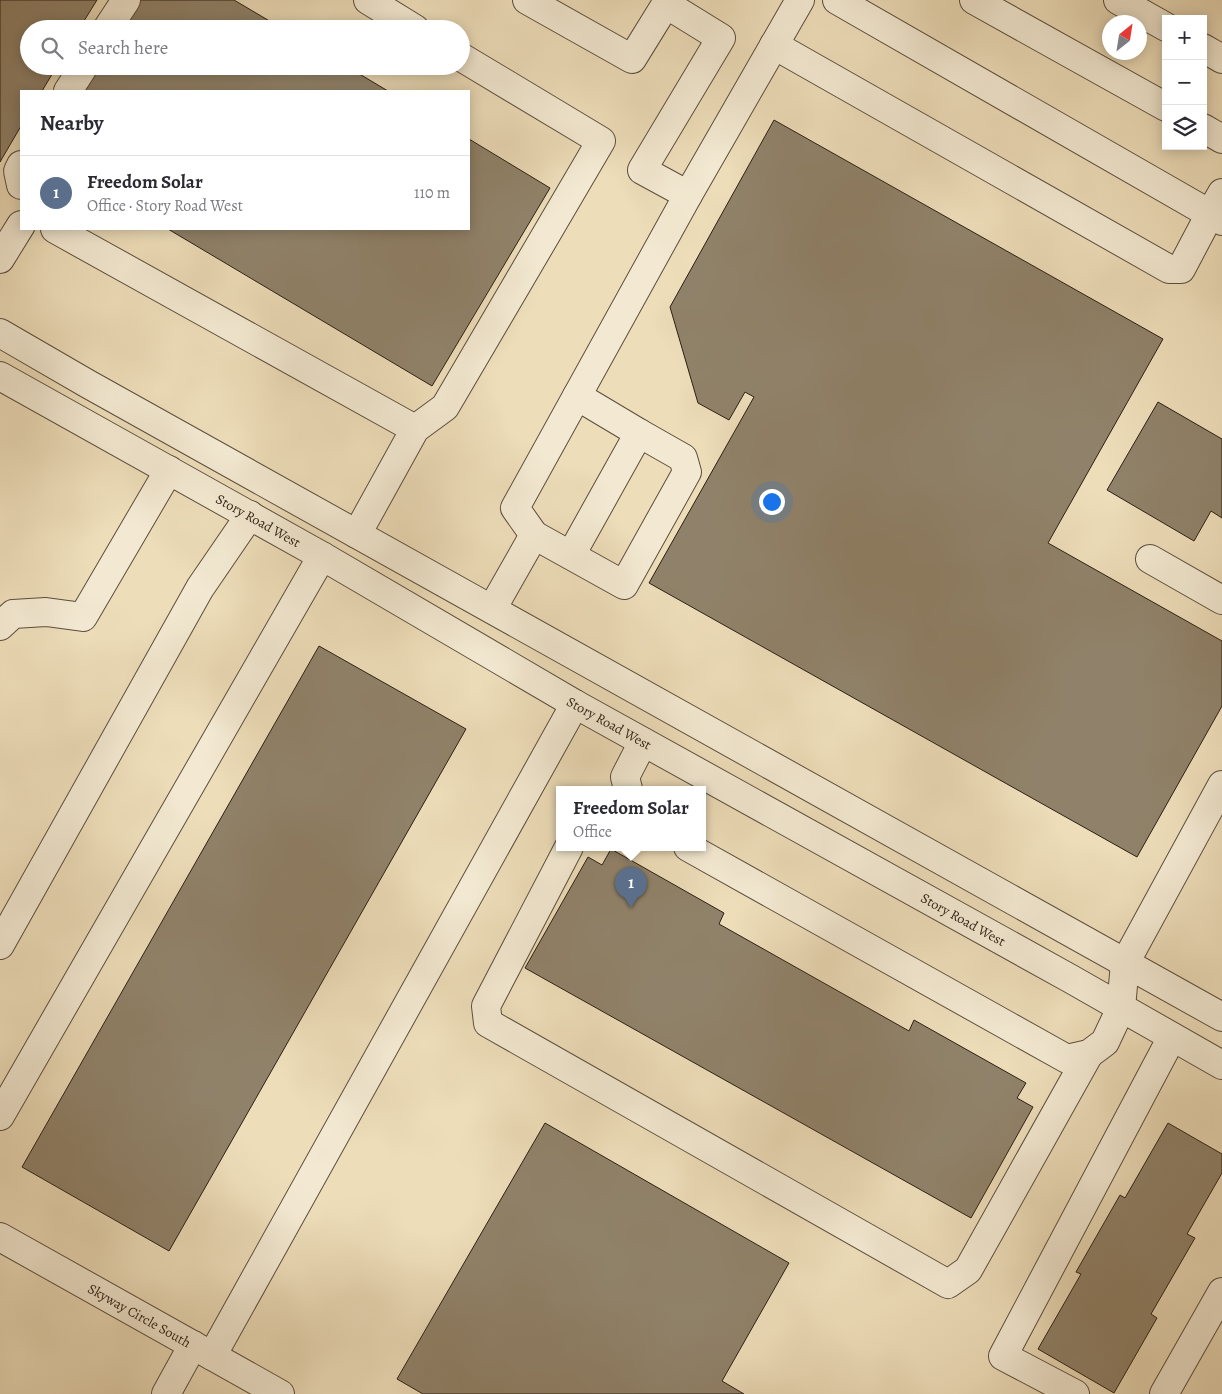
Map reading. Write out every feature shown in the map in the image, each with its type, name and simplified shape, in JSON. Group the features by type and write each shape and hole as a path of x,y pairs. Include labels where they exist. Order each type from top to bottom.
{"street":[{"path":"114,20 126,0"},
{"path":"368,0 400,20"},
{"path":"527,0 632,59 667,2 721,38 642,170 688,195"},
{"path":"577,396 683,458 687,472 624,585 534,535 516,508 577,396 688,195 800,0"},
{"path":"774,45 1169,269 1181,269 1218,209 837,0"},
{"path":"974,0 1162,105"},
{"path":"1118,0 1162,25"},
{"path":"1207,50 1222,59"},
{"path":"357,534 415,430 445,407 601,142 470,62"},
{"path":"69,90 78,75"},
{"path":"1207,130 1222,139"},
{"path":"20,168 18,171 20,181"},
{"path":"0,259 20,227"},
{"path":"57,230 415,430"},
{"path":"0,333 88,384 1222,1017"},
{"name":"Story Road West","path":"0,376 322,556 575,704 1222,1065"},
{"path":"571,556 639,433"},
{"path":"0,626 13,614 46,612 83,617 168,470"},
{"path":"0,946 200,588 250,516"},
{"path":"492,608 534,535"},
{"path":"0,1116 322,556"},
{"path":"1150,559 1222,600"},
{"path":"166,1394 202,1350 575,704"},
{"path":"622,785 643,742"},
{"path":"567,851 486,1006 488,1023 948,1284 968,1270 1089,1054 1105,1042 1122,1008 1125,964 1222,785"},
{"path":"695,851 1067,1059 1089,1054"},
{"path":"1075,1394 1003,1356 1172,1037"},
{"name":"Skyway Circle South","path":"0,1237 280,1394"},
{"path":"1164,1394 1222,1292"}],"building":[{"path":"0,0 97,0 85,20 20,20 20,75 52,75 43,90 20,90 20,128 0,162"},
{"path":"139,0 234,0 268,20 127,20"},
{"path":"95,75 361,75 386,90 86,90"},
{"path":"774,120 1163,339 1048,543 1222,641 1222,706 1137,857 649,583 754,397 745,392 729,420 698,403 670,307"},
{"path":"470,140 550,188 432,386 170,230 470,230"},
{"path":"1158,402 1222,439 1222,518 1211,511 1194,541 1107,490"},
{"path":"319,646 466,729 169,1251 22,1167"},
{"path":"610,851 615,851 724,913 719,924 909,1031 914,1020 1026,1083 1017,1098 1033,1107 971,1218 525,968 588,857 602,865"},
{"path":"545,1123 789,1263 722,1381 744,1394 423,1394 397,1379"},
{"path":"1168,1123 1222,1154 1222,1173 1187,1234 1195,1238 1151,1314 1157,1318 1114,1393 1038,1349 1081,1274 1076,1272 1120,1195 1125,1198"}],"place":[{"name":"Freedom Solar","path":"631,908"}]}
